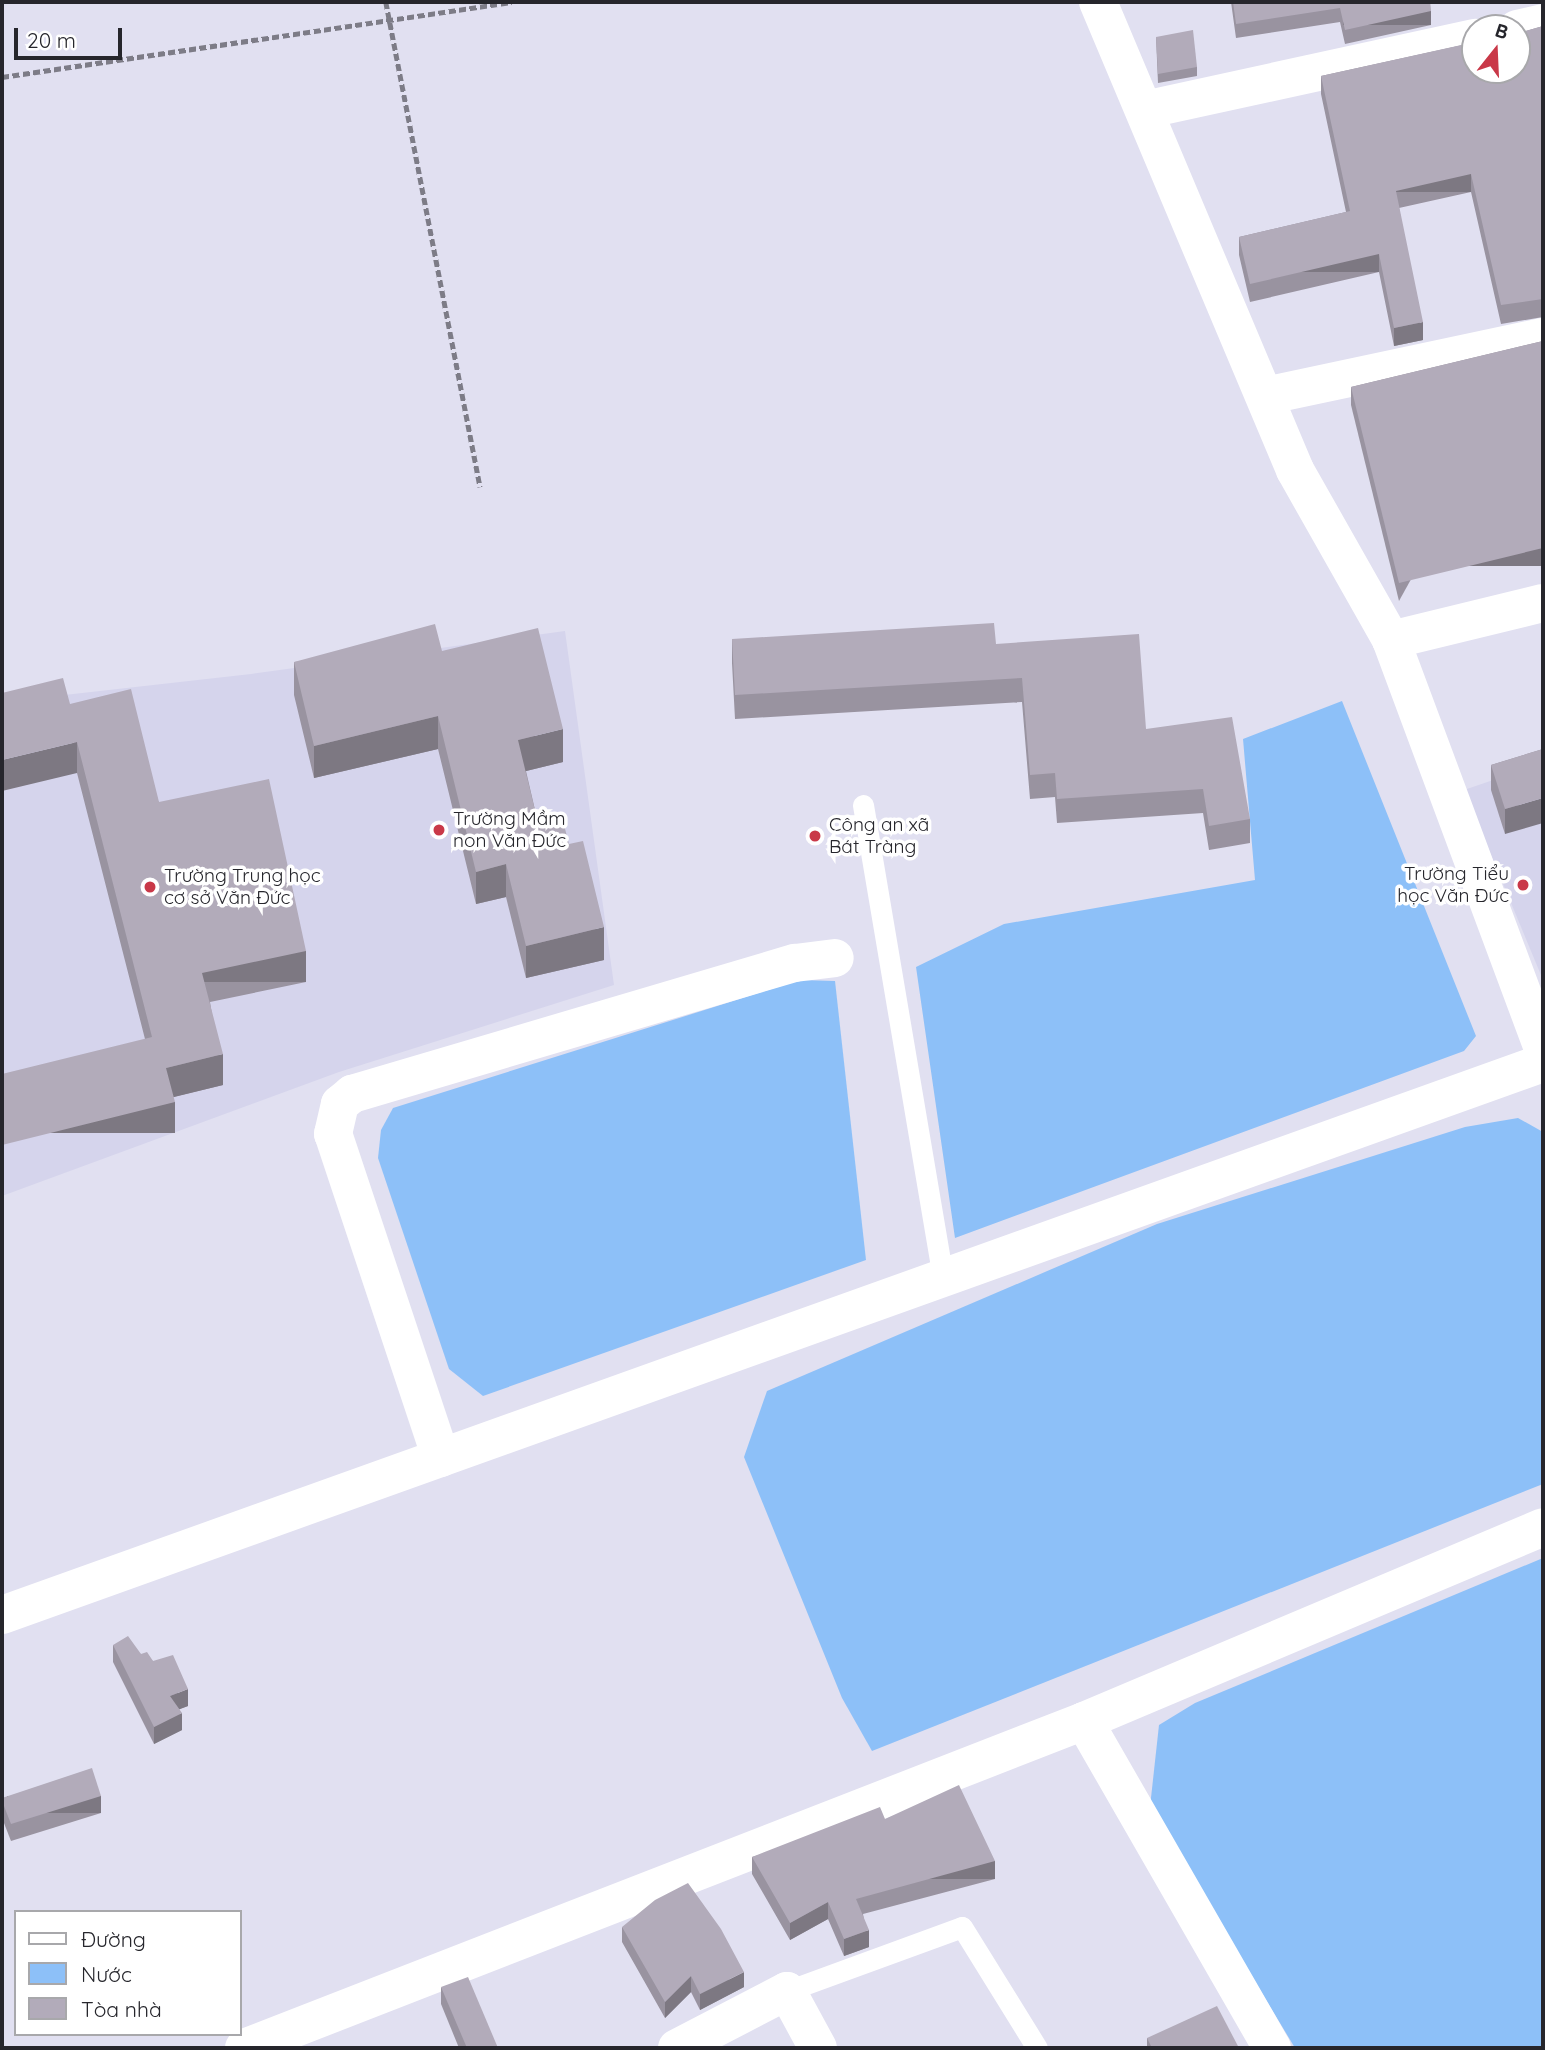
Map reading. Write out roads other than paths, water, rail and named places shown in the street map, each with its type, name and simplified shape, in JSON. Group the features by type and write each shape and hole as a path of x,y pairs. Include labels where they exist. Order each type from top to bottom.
{"street":[{"path":"1098,2 1295,470 1391,640 1543,1049"},
{"path":"1144,110 1461,41"},
{"path":"1265,396 1543,337"},
{"path":"1391,640 1543,603"},
{"path":"441,1458 333,1134 340,1104 352,1094 795,963 835,958"},
{"path":"2,1615 1543,1063"},
{"path":"244,2048 1084,1721 1543,1527"},
{"path":"1084,1721 1272,2048"},
{"path":"677,2048 787,1991 818,2048"}],"lane":[{"path":"863,805 943,1278"},
{"path":"787,1991 962,1927 1037,2048"}],"water":[{"path":"1342,701 1476,1036 1464,1051 955,1238 916,967 1004,924 1255,880 1243,739"},
{"path":"800,980 835,981 866,1260 483,1396 449,1369 378,1158 381,1130 393,1108"},
{"path":"1518,1118 1543,1132 1543,1484 872,1751 842,1698 744,1457 767,1391 1157,1224 1465,1127"},
{"path":"1543,1558 1543,2048 1295,2048 1150,1807 1159,1725 1195,1703"}],"place":[{"name":"Trường Mầm non Văn Đức","path":"439,830"},
{"name":"Công an xã Bát Tràng","path":"815,836"},
{"name":"Trường Tiểu học Văn Đức","path":"1523,885"},
{"name":"Trường Trung học cơ sở Văn Đức","path":"150,887"}]}
